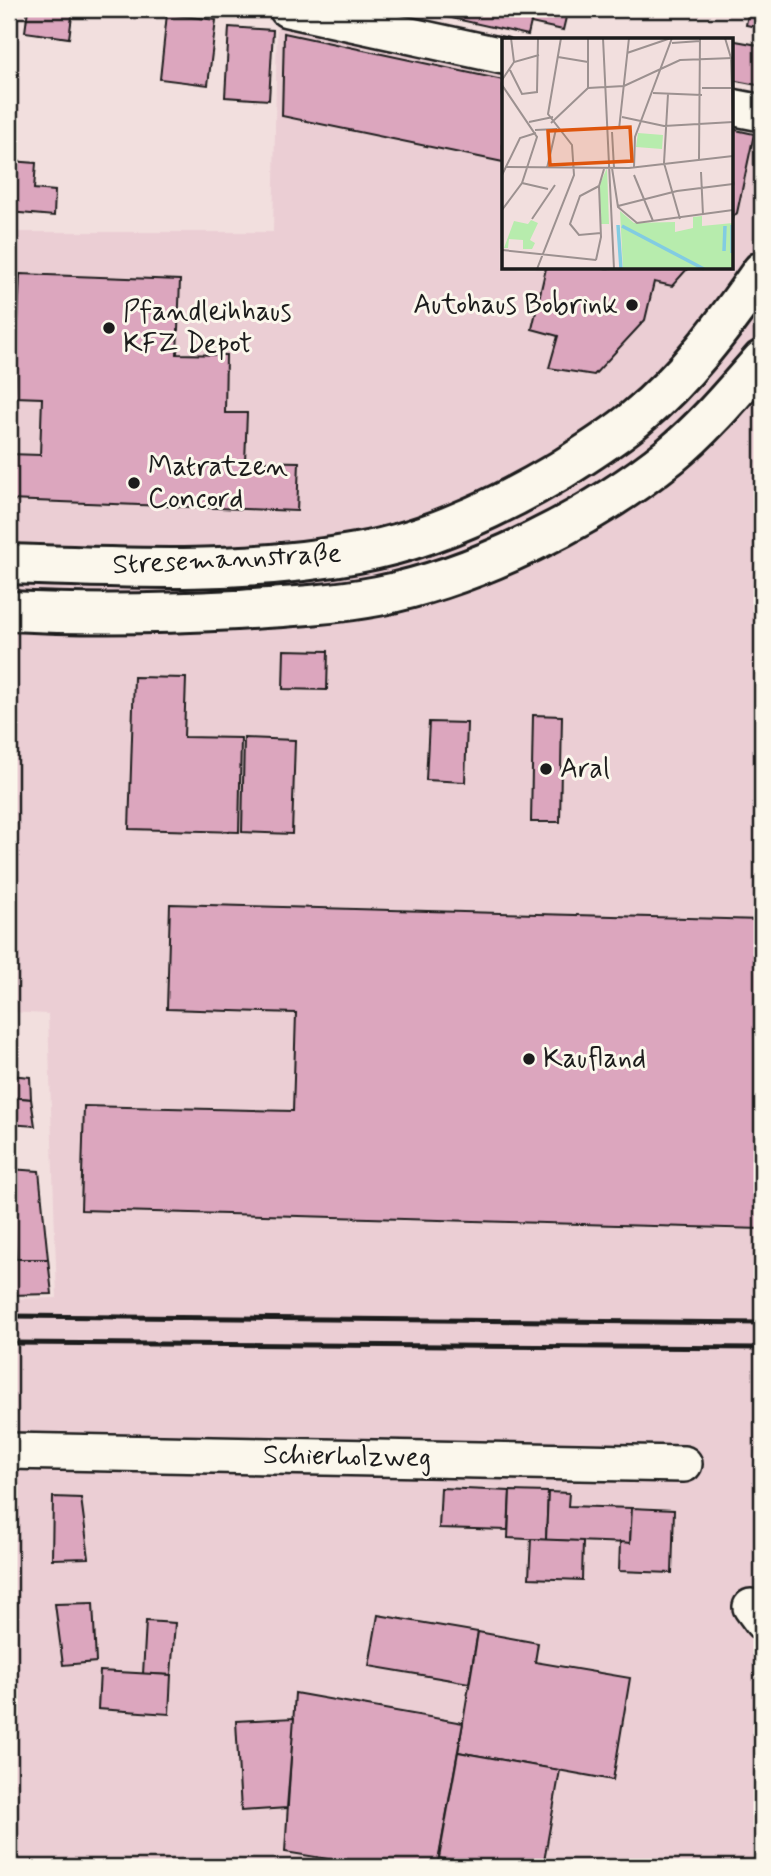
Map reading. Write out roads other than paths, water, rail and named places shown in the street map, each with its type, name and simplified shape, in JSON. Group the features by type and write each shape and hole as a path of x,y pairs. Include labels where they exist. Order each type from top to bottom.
{"main road":[{"name":"Stresemannstraße","path":"9,564 176,568 287,562 358,553 442,531 518,496 590,452 635,419 676,380 707,345 762,271"},
{"name":"Stresemannstraße","path":"9,611 103,615 291,607 379,596 461,572 536,540 627,487 671,455 711,418 762,360"}],"street":[{"path":"287,9 502,56"},
{"path":"732,107 762,113"},
{"name":"Schierholzweg","path":"9,1451 684,1464"}],"railway":[{"path":"9,1316 762,1323"},
{"path":"9,1343 762,1348"}],"place":[{"name":"Autohaus Bobrink","path":"632,305"},
{"name":"Pfandleihhaus KFZ Depot","path":"109,328"},
{"name":"Matratzen Concord","path":"134,483"},
{"name":"Aral","path":"546,769"},
{"name":"Kaufland","path":"529,1059"}]}
